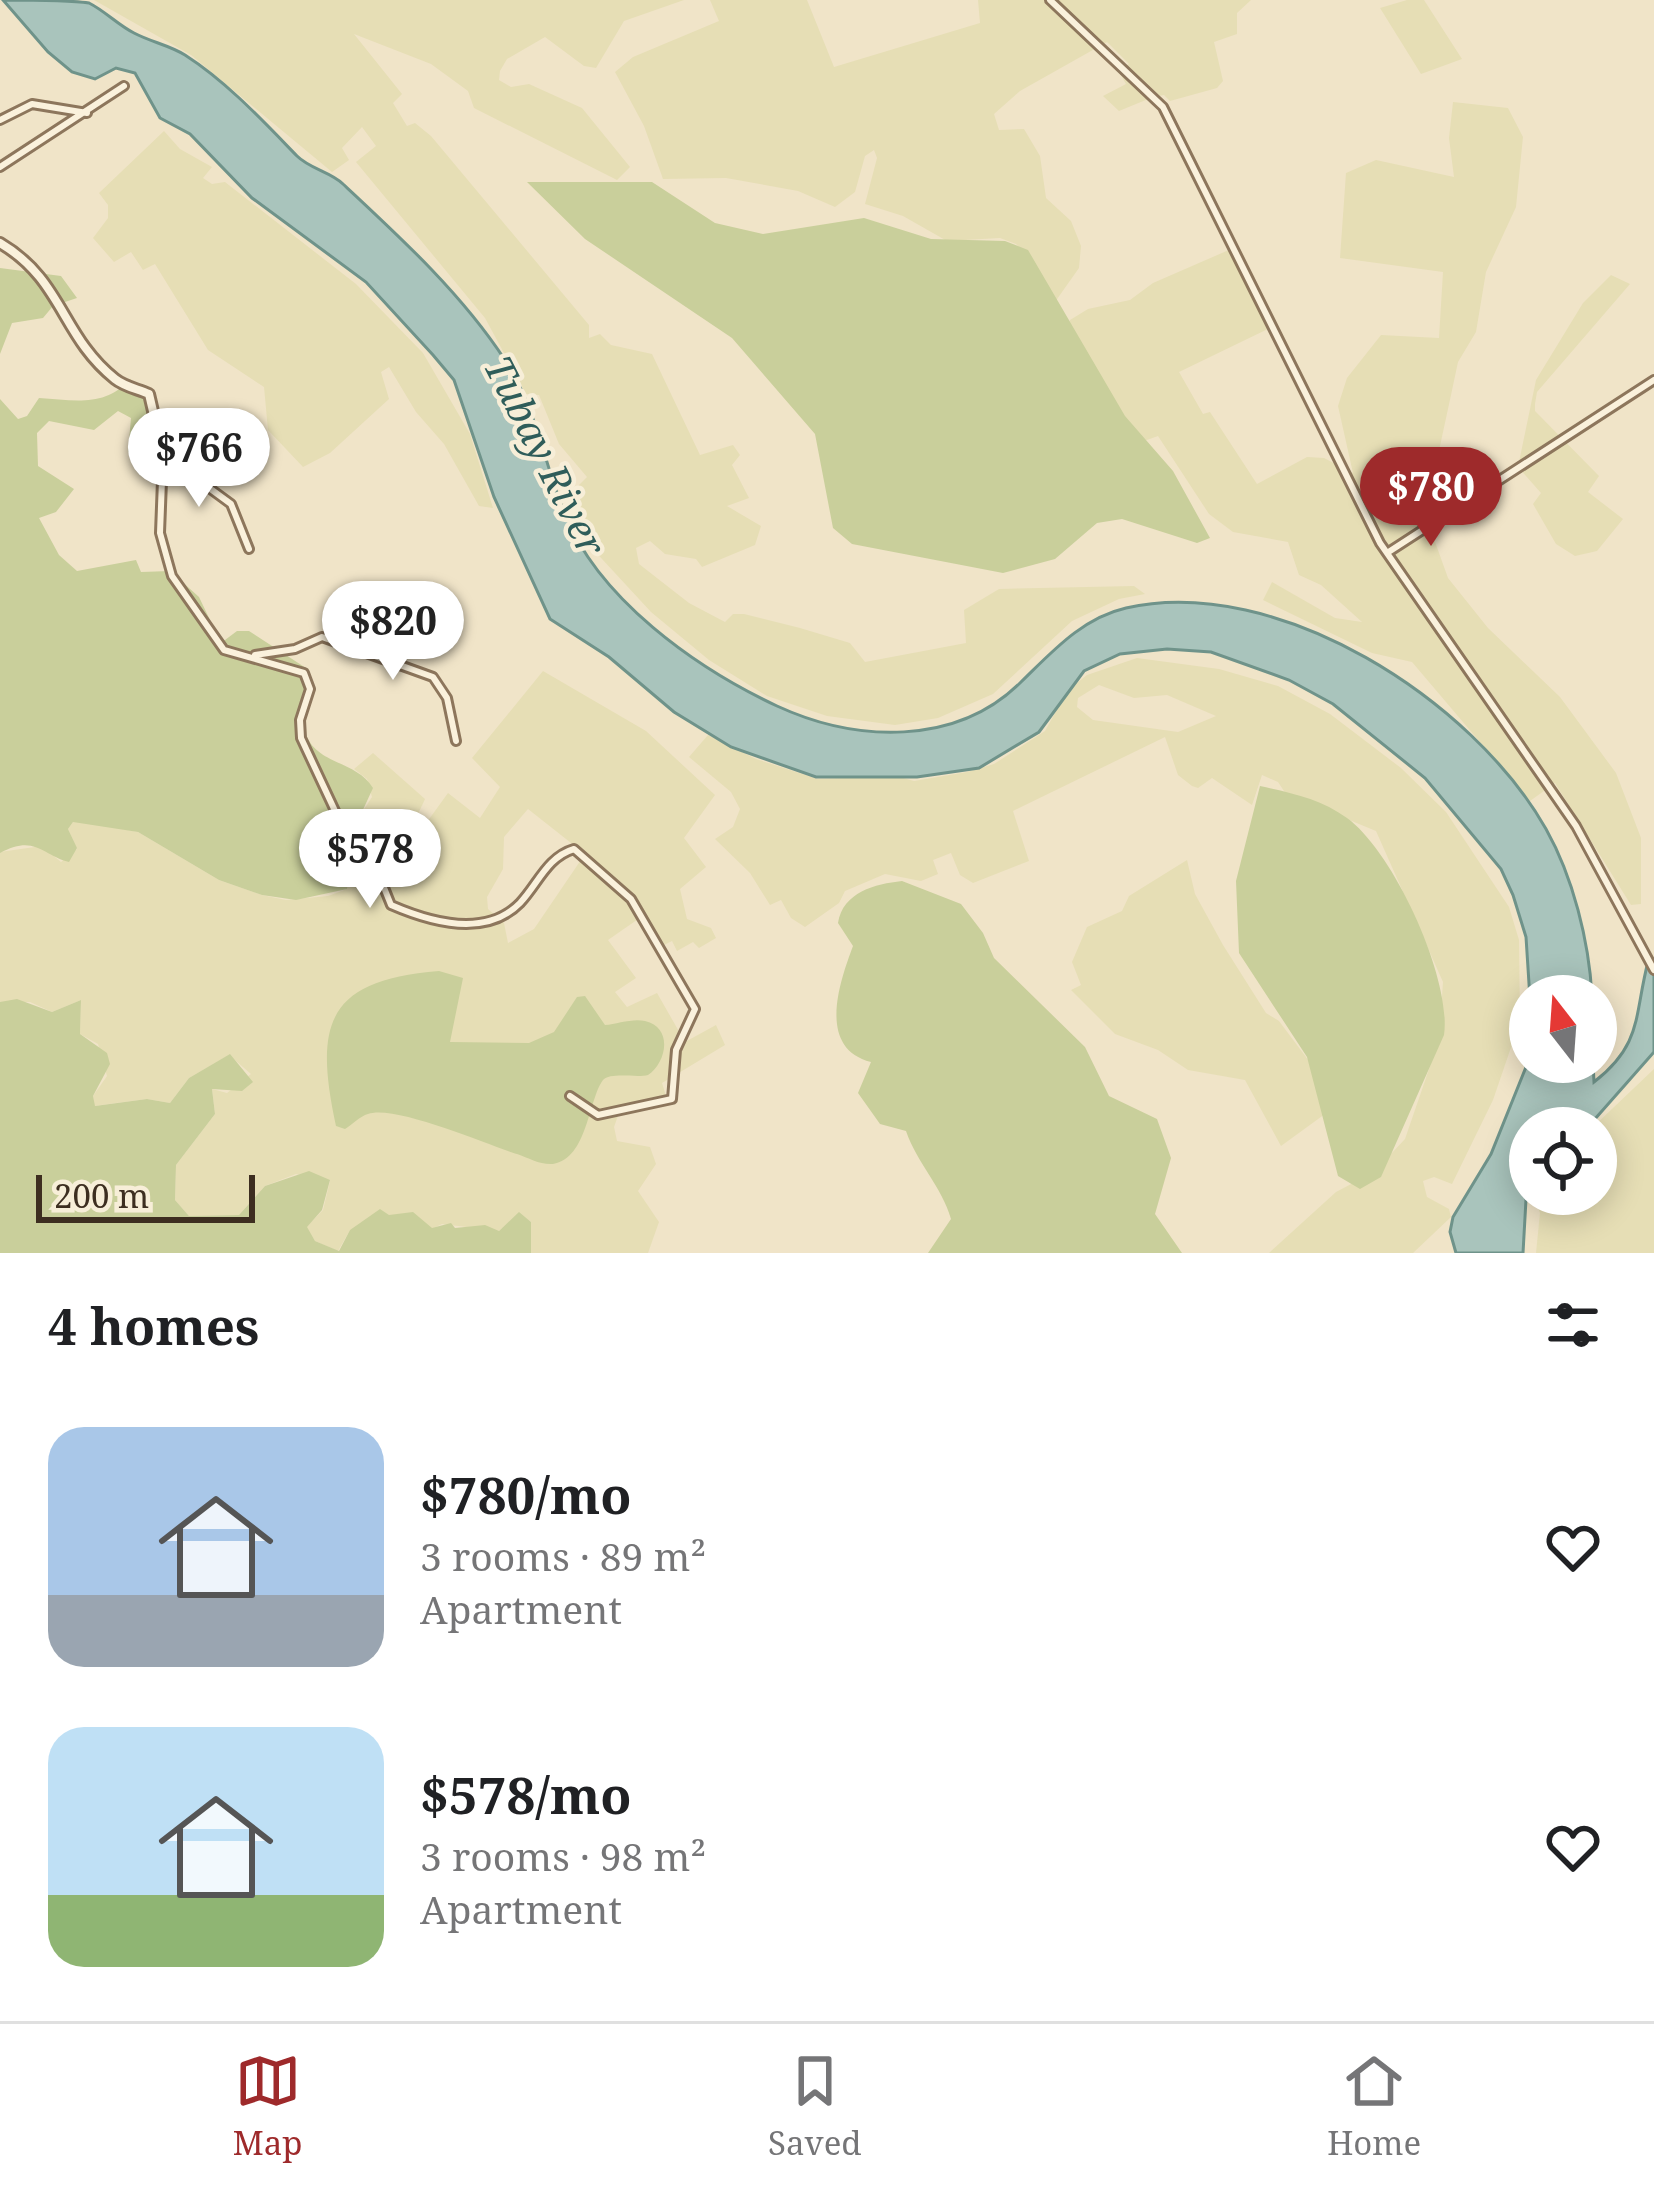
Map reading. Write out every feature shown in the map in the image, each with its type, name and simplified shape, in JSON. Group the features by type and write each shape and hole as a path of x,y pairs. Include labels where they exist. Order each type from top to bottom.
{"street":[{"path":"1050,0 1163,107 1387,553 1576,826 1652,967"},
{"path":"0,167 124,86"},
{"path":"0,120 32,104 88,113"},
{"path":"0,243 38,268 98,363 121,384 149,394 164,454 160,532 172,576 218,645 304,673 310,689 300,720 302,738 335,813 370,851 391,904 437,919 481,924 520,903 549,865 574,849 631,899 695,1009 676,1050 673,1094 666,1102 598,1114 570,1096"},
{"path":"1387,553 1654,380"},
{"path":"164,454 191,480 232,504 250,550"},
{"path":"245,656 295,650 322,637 415,669 443,689 456,741"}],"shaded area":[{"path":"94,0 684,0 624,21 596,68 584,66 545,37 507,59 500,71 499,80 511,87 529,84 582,108 630,167 617,180 474,108 468,91 431,64 354,34 402,94 393,103 407,126 415,123 431,136 589,325 589,338 600,334 611,345 652,354 700,455 733,445 740,455 732,465 749,498 727,506 761,526 755,545 702,567 696,559 665,554 650,541 636,548 639,564 689,603 725,622 733,614 744,614 800,628 850,643 865,662 966,643 964,610 999,589 1134,586 1145,594 1119,599 1072,621 993,694 938,718 895,725 827,716 767,696 709,660 651,612 590,546 567,497 587,477 559,444 539,395 526,394 485,318 356,162 376,146 362,127 342,148 349,160 332,172 191,55"},
{"path":"710,0 807,0 834,67 980,23 978,0 1251,0 1237,13 1237,34 1214,42 1223,81 1217,88 1170,101 1164,95 1153,97 1119,111 1103,96 1126,84 1118,70 1129,64 1107,42 1020,91 994,114 999,130 1024,129 1040,156 1046,198 1071,221 1081,246 1079,268 1050,309 1026,255 1016,244 1000,238 947,241 903,216 865,204 877,158 874,150 865,156 855,192 835,207 798,191 726,178 663,179 644,126 615,72 633,57 719,21"},
{"path":"1424,0 1462,59 1421,74 1380,8"},
{"path":"1453,102 1508,108 1523,137 1516,207 1486,272 1476,332 1458,362 1432,483 1434,539 1448,578 1488,628 1560,697 1616,773 1641,838 1641,904 1631,905 1555,783 1530,801 1412,662 1372,653 1263,600 1272,582 1335,618 1362,622 1321,585 1299,575 1288,542 1233,532 1209,514 1158,436 1144,441 1122,418 1067,333 1070,320 1088,309 1130,300 1153,283 1238,246 1274,326 1179,372 1203,414 1210,412 1257,484 1307,457 1324,458 1353,473 1338,406 1347,378 1381,335 1439,338 1443,272 1340,258 1346,173 1376,160 1454,177 1449,138"},
{"path":"164,131 180,149 212,167 203,178 212,184 225,182 356,284 423,353 470,434 493,508 479,506 444,444 416,412 389,367 381,372 389,399 330,453 303,467 268,430 264,387 208,350 155,264 143,270 131,252 114,262 93,238 108,218 108,205 99,193"},
{"path":"1611,275 1630,284 1537,392 1535,404 1535,411 1599,476 1588,492 1623,519 1597,551 1575,556 1556,544 1533,504 1541,493 1518,467 1536,380 1583,303"},
{"path":"1137,658 1219,669 1278,686 1330,714 1401,768 1446,812 1509,907 1519,940 1519,975 1509,975 1509,1053 1493,1100 1452,1184 1434,1177 1423,1181 1427,1197 1449,1209 1451,1217 1413,1253 1269,1253 1336,1192 1374,1172 1405,1139 1439,1040 1443,982 1376,831 1286,794 1278,782 1262,775 1252,805 1212,778 1198,788 1192,786 1178,775 1165,737 1013,811 1029,861 973,883 960,875 951,853 933,860 938,874 921,881 885,874 845,891 839,903 805,927 791,918 781,900 770,905 750,873 715,839 733,827 740,809 731,792 689,757 708,735 756,759 818,779 896,776 914,781 967,772 994,764 1045,731 1068,690 1087,675","holes":["1099,685 1134,698 1167,695 1216,716 1178,732 1093,720 1077,707 1078,698"]},
{"path":"543,671 646,731 715,795 684,838 706,867 680,889 687,919 711,928 716,938 699,948 693,942 677,951 672,941 662,946 644,915 608,940 636,978 615,992 627,1007 657,993 685,1042 716,1025 725,1045 662,1083 666,1096 620,1110 614,1127 617,1141 650,1147 656,1164 638,1191 659,1222 648,1253 531,1253 531,1222 519,1213 499,1231 442,1224 432,1229 423,1223 350,1230 338,1251 315,1241 306,1227 323,1210 330,1181 296,1174 265,1186 239,1215 189,1216 175,1200 176,1165 215,1114 212,1089 227,1093 251,1074 229,1055 189,1078 170,1103 147,1099 94,1106 93,1096 107,1076 98,1044 80,1034 81,1000 52,1012 30,1002 0,1002 0,852 42,846 61,862 77,849 68,829 73,822 83,821 138,832 219,880 262,895 286,900 328,896 347,889 353,826 372,797 367,779 354,769 373,753 425,799 418,814 427,822 448,793 480,818 500,787 472,758","holes":["528,809 585,854 534,929 508,943 504,923 488,909 487,897 503,869 504,837"]},
{"path":"1187,860 1195,894 1223,945 1266,1013 1279,1021 1312,1065 1325,1114 1281,1146 1245,1080 1188,1070 1158,1050 1115,1034 1071,990 1081,985 1072,962 1087,927 1122,911 1129,896"},
{"path":"1654,1069 1654,1253 1536,1253 1540,1215 1617,1215 1614,1107"}],"green space":[{"path":"527,182 652,182 715,223 763,234 864,218 931,239 1005,241 1028,250 1125,416 1173,471 1210,538 1197,543 1122,519 1097,523 1055,559 1003,573 852,544 833,528 815,434 732,338 585,239"},
{"path":"0,268 61,276 77,298 53,306 43,318 12,323 0,354"},
{"path":"130,379 165,419 148,448 128,452 131,418 118,411 94,430 49,421 37,433 38,466 74,489 56,512 39,518 59,555 77,571 136,560 141,572 170,571 199,597 221,643 237,631 249,631 309,670 306,735 319,752 366,779 373,788 349,840 353,858 347,889 296,900 262,895 219,880 138,832 73,822 68,829 77,848 69,862 30,846 0,853 0,399 18,419 27,416 39,398 99,398"},
{"path":"1260,786 1327,806 1365,835 1416,918 1439,982 1444,1035 1381,1177 1360,1189 1338,1176 1307,1057 1239,953 1236,881"},
{"path":"902,881 961,904 983,933 994,958 1085,1047 1109,1096 1157,1119 1171,1158 1155,1214 1182,1253 928,1253 951,1219 947,1207 906,1131 880,1124 858,1093 871,1062 843,1043 836,1012 853,946 838,923 841,912 862,892"},
{"path":"439,971 463,978 450,1042 529,1043 554,1032 577,997 585,996 605,1025 635,1020 654,1025 663,1038 663,1054 648,1075 603,1080 580,1140 565,1159 553,1164 381,1112 368,1114 345,1129 336,1126 327,1060 337,1014 351,997 372,985"},
{"path":"17,999 52,1012 81,1000 80,1034 107,1053 110,1064 93,1096 95,1106 147,1099 170,1103 189,1078 230,1054 253,1082 242,1091 212,1089 215,1114 176,1165 175,1200 189,1216 239,1215 265,1186 309,1171 330,1180 322,1210 307,1227 315,1241 339,1251 350,1230 380,1209 389,1215 413,1212 432,1228 451,1223 455,1228 485,1225 499,1231 519,1212 531,1222 531,1253 0,1253 0,1002"}],"water":[{"name":"Tubay River","path":"3,0 89,3 134,33 185,55 230,90 302,160 338,180 450,289 505,360 532,415 564,512 600,574 653,627 714,672 807,718 839,727 904,732 936,728 995,703 1082,628 1126,608 1185,602 1245,610 1306,629 1366,657 1421,693 1471,735 1513,781 1546,829 1572,888 1590,975 1528,975 1526,937 1501,869 1425,778 1333,704 1289,680 1211,652 1167,649 1120,654 1084,671 1039,732 979,768 917,777 816,777 731,747 674,712 609,657 550,619 494,497 454,380 366,282 252,198 190,134 160,118 135,73 116,68 95,79 72,72"},
{"path":"1648,962 1654,962 1654,1052 1606,1107 1510,1107 1520,1083 1617,1083 1617,1060 1638,1013"},
{"path":"1509,1109 1509,1215 1525,1215 1523,1253 1456,1253 1450,1232 1453,1217 1491,1154"}]}
